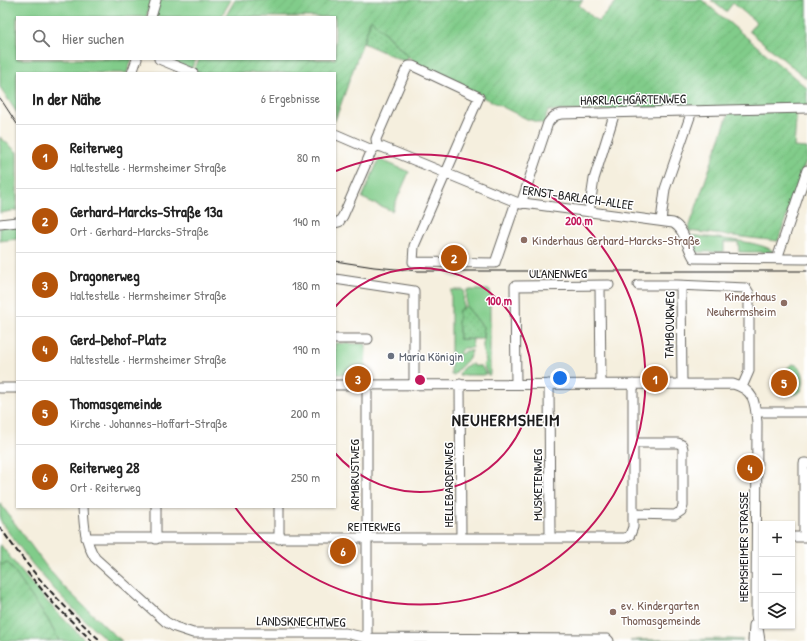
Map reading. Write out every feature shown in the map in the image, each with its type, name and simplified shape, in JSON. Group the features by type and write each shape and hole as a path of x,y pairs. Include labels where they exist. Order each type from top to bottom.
{"street":[{"path":"151,16 156,0"},
{"path":"132,72 137,60"},
{"path":"161,60 191,72"},
{"path":"336,223 339,222 343,216 409,66 413,66 479,97 446,174"},
{"name":"HARRLACHGÄRTENWEG","path":"446,174 414,246 413,262 494,263 548,123 552,118 561,114 807,108"},
{"path":"661,221 665,189 692,111"},
{"path":"589,212 594,178 615,112"},
{"name":"ERNST-BARLACH-ALLEE","path":"336,134 374,148 382,147 518,203 673,223 680,228 690,253 694,258 807,259"},
{"path":"779,253 807,170"},
{"path":"0,224 16,222"},
{"path":"336,279 416,290 414,384"},
{"name":"ULANENWEG","path":"516,384 516,286 605,285 601,384"},
{"path":"638,285 681,286"},
{"name":"TAMBOURWEG","path":"682,384 681,286 746,288 749,293 749,371 742,387"},
{"path":"336,339 368,339"},
{"path":"336,384 732,384 742,387"},
{"name":"ARMBRUSTWEG","path":"367,384 367,638"},
{"name":"HELLEBARDENWEG","path":"460,384 461,538"},
{"name":"MUSKETENWEG","path":"549,384 550,538"},
{"name":"REITERWEG","path":"86,538 367,539 628,537 633,531 633,384"},
{"name":"HERMSHEIMER STRASSE","path":"742,387 752,396 756,412 759,537 756,616 760,641"},
{"path":"0,388 16,388"},
{"path":"756,412 807,412"},
{"path":"633,443 681,444 683,449 683,499 682,511 677,514 633,514"},
{"path":"805,537 804,463 807,463"},
{"name":"LANDSKNECHTWEG","path":"83,508 86,538 89,549 95,558 159,616 175,627 193,633 345,633 367,638 607,639 609,641"},
{"path":"156,508 156,539"},
{"path":"279,508 279,539"},
{"name":"HERMSHEIMER STRASSE","path":"753,641 753,627 756,616"}],"green space":[{"path":"0,0 152,0 146,16 16,16 16,60 132,60 127,72 16,72 16,111 0,87"},
{"path":"159,0 231,0 222,16 153,16"},
{"path":"235,0 583,0 579,5 598,22 618,0 702,0 807,88 807,106 797,107 794,147 807,148 807,158 778,241 688,231 730,109 548,111 544,124 527,119 417,65 371,19 336,118 336,72 198,72 193,70 199,60 336,60 336,16 226,16"},
{"path":"711,0 807,0 807,79 749,31 756,22 733,3 726,12"},
{"path":"371,19 408,57 406,62 363,43"},
{"path":"169,60 196,60 191,69"},
{"path":"0,137 16,151 16,210 0,213"},
{"path":"379,159 409,172 392,211 362,198"},
{"path":"16,225 16,239 0,241 0,227"},
{"path":"688,235 747,242 768,248 774,252 739,252 738,242 724,242 724,252 695,252"},
{"path":"451,290 464,290 463,307 459,310 459,339 473,339 472,348 464,348 460,351 459,353 461,354 465,351 472,351 454,375 451,375"},
{"path":"467,290 490,290 490,375 488,375 483,365 486,361 483,352 483,327 466,306"},
{"path":"466,306 483,327 483,339 459,339 459,310"},
{"path":"336,343 366,344 365,375 336,374"},
{"path":"473,364 473,366 481,366 486,374 459,375 464,367"},
{"path":"792,364 799,367 803,374 801,391 795,394 791,394 786,389 784,375 785,370"},
{"path":"0,503 46,566 63,586 122,641 108,641 81,617 55,590 33,565 3,525 0,519"},
{"path":"0,544 41,594 86,641 59,641 48,620 8,564 0,565"},
{"path":"8,563 48,620 59,641 0,641 0,565"},
{"path":"637,640 743,640 630,641"}],"tram line":[{"path":"0,98 16,122"},
{"path":"336,261 374,267 418,271 807,271"}],"railway":[{"path":"0,527 34,573 73,615 101,641"},
{"path":"27,572 54,604 92,641"}],"place":[{"name":"Kinderhaus Gerhard-Marcks-Straße","path":"524,240"},
{"name":"Gerhard-Marcks-Straße 13a","path":"454,258"},
{"name":"Kinderhaus Neuhermsheim","path":"784,303"},
{"name":"Maria Königin","path":"391,356"},
{"name":"Dragonerweg","path":"358,379"},
{"name":"Reiterweg","path":"655,379"},
{"name":"Thomasgemeinde","path":"784,383"},
{"name":"Gerd-Dehof-Platz","path":"750,468"},
{"name":"Reiterweg 28","path":"343,551"},
{"name":"ev. Kindergarten Thomasgemeinde","path":"613,612"}],"district":[{"name":"NEUHERMSHEIM","path":"506,420"}]}
